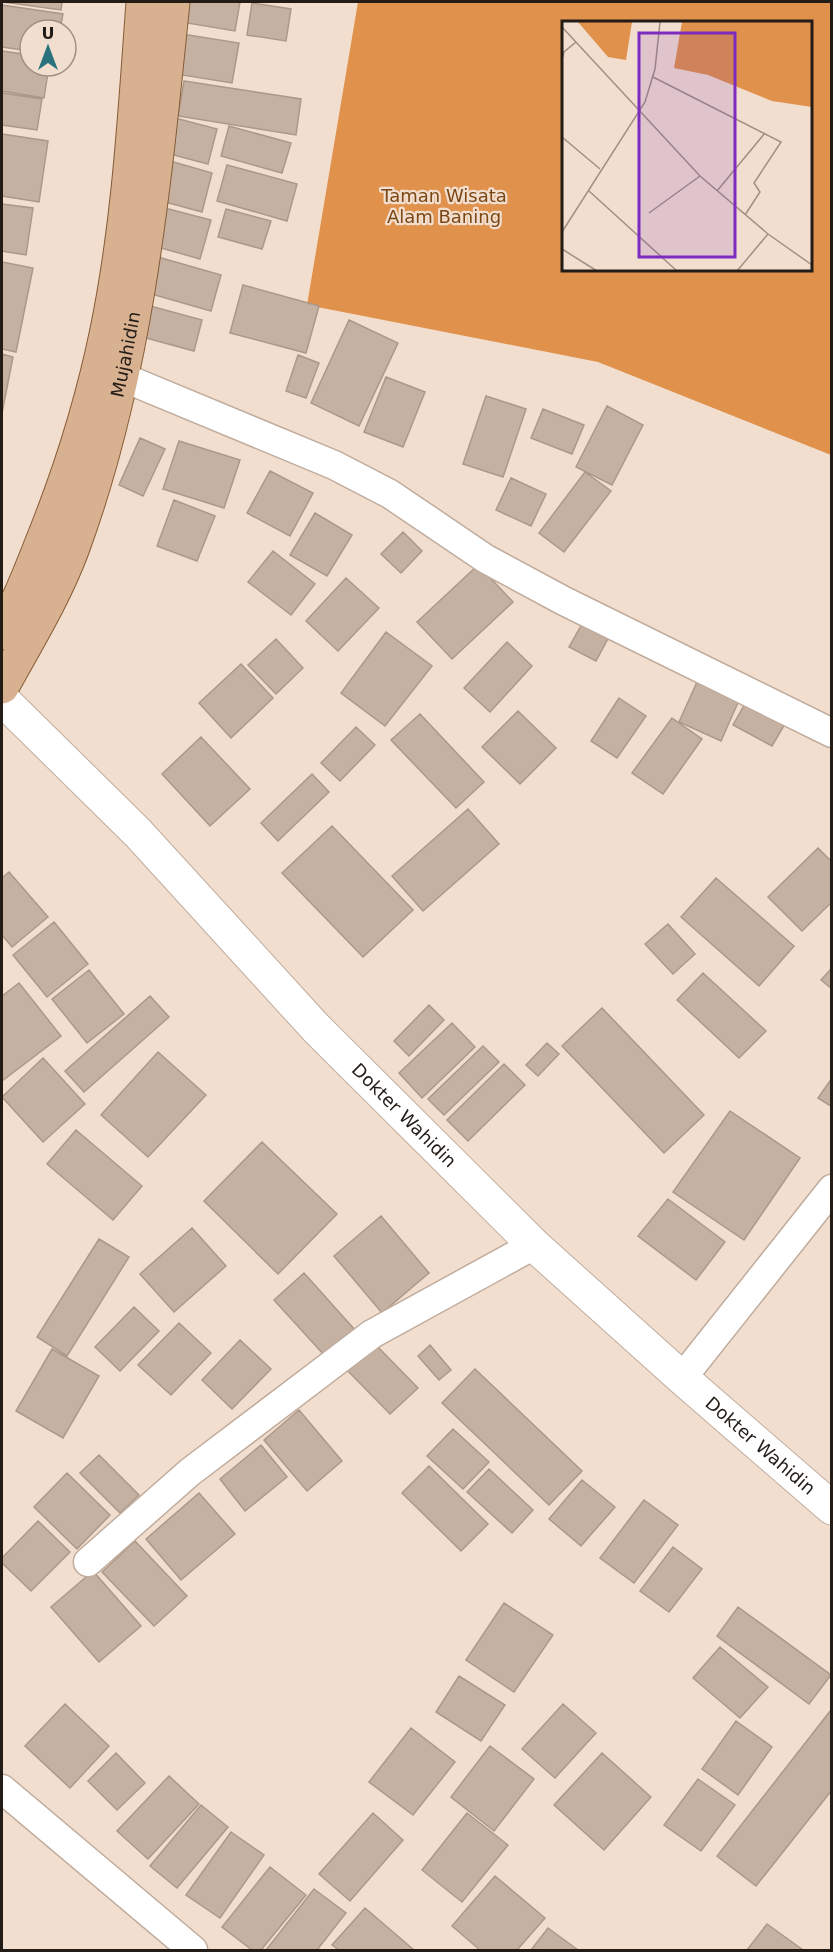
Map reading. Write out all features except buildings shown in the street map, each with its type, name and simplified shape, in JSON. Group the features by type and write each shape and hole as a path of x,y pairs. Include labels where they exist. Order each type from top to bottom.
{"main road":[{"name":"Mujahidin","path":"2,633 20,599 65,486 84,422 107,329 117,274 134,135 143,2"},
{"name":"Mujahidin","path":"2,687 50,601 71,551 113,419 136,310 160,122 172,2"}],"street":[{"path":"122,376 334,465 390,494 486,559 564,601 831,734"},
{"name":"Dokter Wahidin","path":"2,699 138,833 316,1028 534,1245 831,1508"},
{"path":"682,1378 831,1189"},
{"path":"88,1562 190,1472 372,1334 534,1245"},
{"path":"2,1789 193,1950"}],"green space":[{"name":"Taman Wisata Alam Baning","path":"358,2 831,2 831,455 598,362 307,305"}]}
